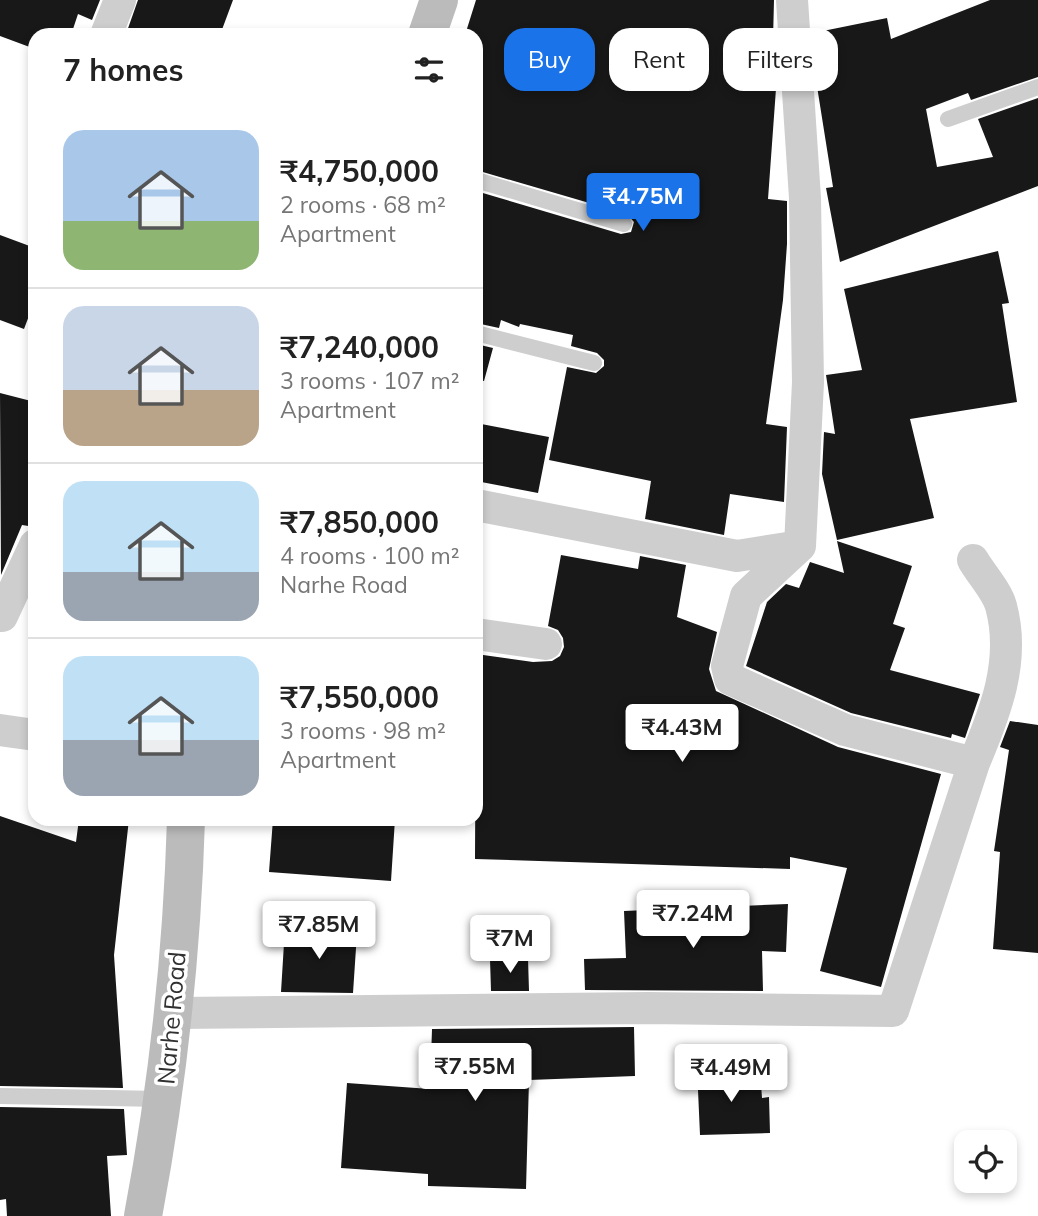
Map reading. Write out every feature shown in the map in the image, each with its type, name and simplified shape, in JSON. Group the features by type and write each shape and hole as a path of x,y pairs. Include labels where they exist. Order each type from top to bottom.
{"street":[{"path":"109,28 120,0"},
{"path":"429,28 439,0"},
{"path":"792,0 805,198 808,382 800,546 746,596 727,666 730,680 845,730 974,763"},
{"path":"483,506 737,556 800,546"},
{"path":"2,617 28,560"},
{"path":"175,1013 634,1008 893,1011 974,763 998,704 1006,653 1001,604 973,560"},
{"path":"483,635 546,644"},
{"path":"0,730 28,734"},
{"name":"Narhe Road","path":"144,1216 164,1099 175,1013 186,826"}],"lane":[{"path":"948,119 1038,87"},
{"path":"483,182 624,224"},
{"path":"483,335 593,363"},
{"path":"0,1096 164,1099"}],"building":[{"path":"0,0 100,0 92,20 78,14 73,28 28,28 28,46 0,36"},
{"path":"138,0 233,0 223,28 128,28"},
{"path":"476,0 774,0 773,28 723,28 723,91 776,91 768,199 787,201 787,244 783,300 766,424 787,427 784,502 730,494 724,535 645,519 651,481 549,460 567,367 596,373 604,366 604,360 597,353 571,346 573,335 520,324 519,327 501,320 499,328 483,325 483,193 621,234 631,232 634,222 627,214 483,172 483,28 467,28"},
{"path":"990,0 1038,0 1038,77 971,100 968,93 926,109 937,167 993,157 978,119 1038,98 1038,186 840,262 826,188 833,187 818,91 838,91 838,28 887,18 891,39"},
{"path":"0,235 28,245 28,318 24,329 0,320"},
{"path":"998,251 1009,303 1002,304 1017,402 910,419 934,518 837,540 822,474 824,432 835,434 826,375 862,370 844,289"},
{"path":"483,346 493,348 483,381"},
{"path":"0,393 28,400 28,526 22,525 1,575"},
{"path":"483,424 549,437 538,493 483,482"},
{"path":"837,541 912,566 893,624 905,628 890,670 980,694 965,738 952,734 951,738 851,713 746,666 767,602 786,584 799,588 810,562 844,573"},
{"path":"561,555 638,569 640,556 686,565 677,617 717,632 709,669 716,691 838,747 941,774 881,987 820,971 847,868 790,857 790,869 475,859 475,826 483,826 483,655 533,662 552,661 560,656 564,647 563,638 558,630 548,626"},
{"path":"1010,721 1038,725 1038,953 993,949 1000,852 994,851 1009,750 1000,747"},
{"path":"0,816 76,842 78,826 128,826 114,955 123,1088 0,1086"},
{"path":"272,826 395,826 391,881 269,872"},
{"path":"788,904 786,952 762,951 763,991 585,990 584,959 626,958 624,911"},
{"path":"285,927 357,933 353,993 281,992"},
{"path":"528,958 529,991 491,991 490,959"},
{"path":"634,1027 635,1076 529,1080 526,1189 428,1186 428,1174 341,1168 347,1083 430,1089 432,1029"},
{"path":"722,1067 722,1073 740,1072 741,1084 761,1084 762,1098 769,1097 770,1133 700,1135 697,1068"},
{"path":"0,1107 124,1109 127,1155 107,1156 111,1216 7,1216 6,1199 0,1200"}]}
